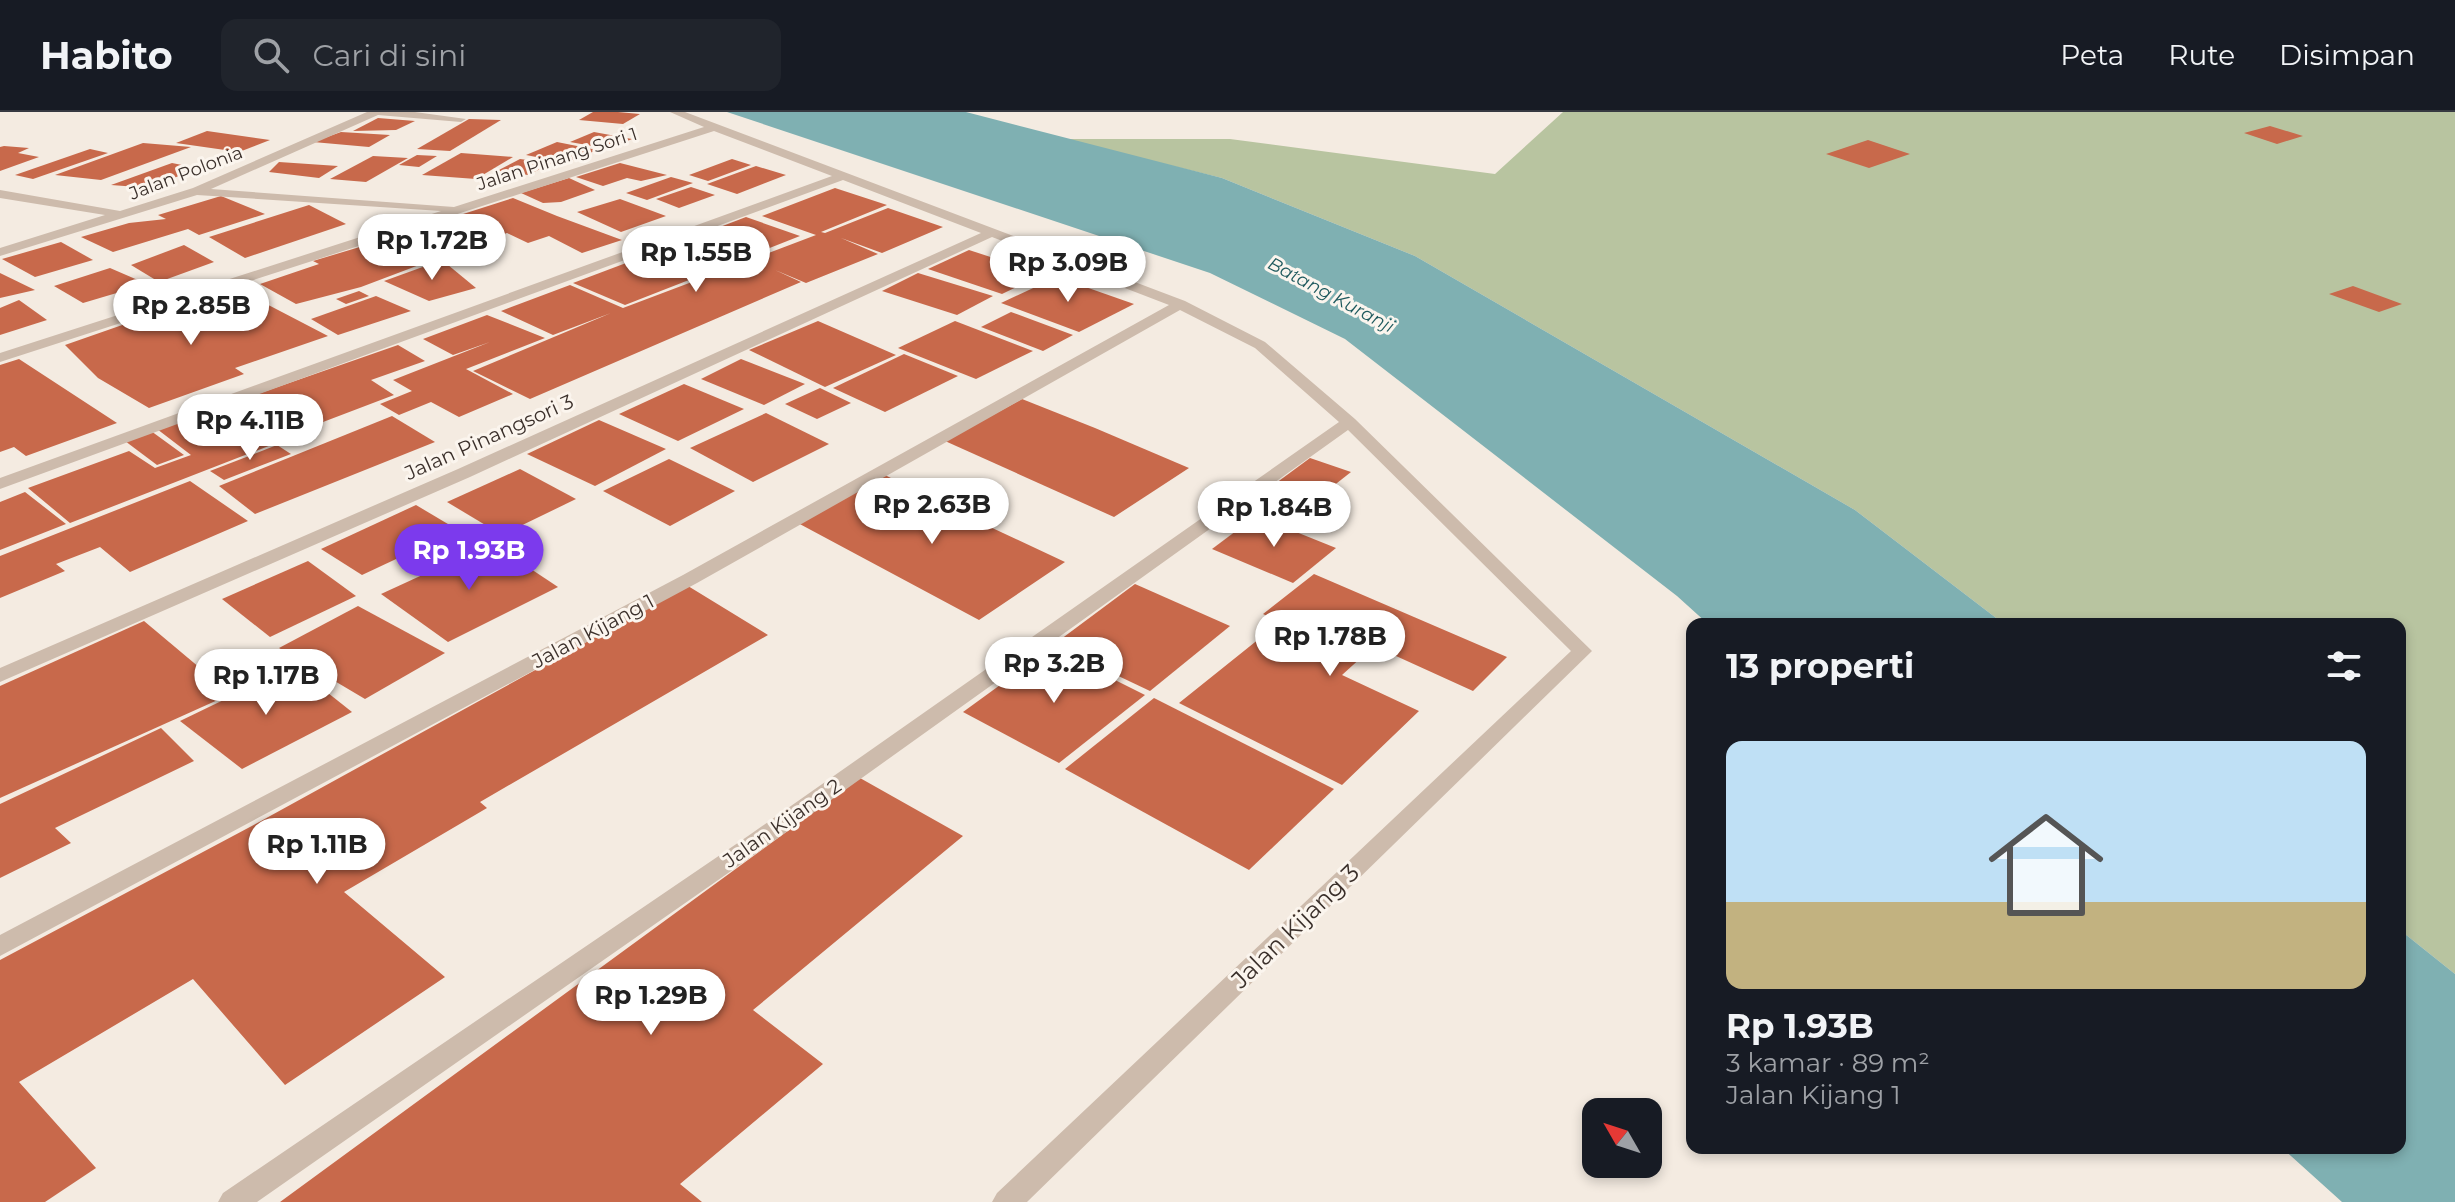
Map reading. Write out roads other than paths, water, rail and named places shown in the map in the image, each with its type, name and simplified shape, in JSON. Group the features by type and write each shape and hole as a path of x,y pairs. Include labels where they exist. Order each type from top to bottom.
{"street":[{"path":"377,112 461,119"},
{"name":"Jalan Polonia","path":"0,252 197,191 377,112"},
{"path":"675,112 1180,304 1260,345 1349,422"},
{"name":"Jalan Pinang Sori 1","path":"0,358 714,127"},
{"path":"0,484 840,177"},
{"path":"197,191 460,209"},
{"path":"0,194 126,215"},
{"name":"Jalan Pinangsori 3","path":"0,676 464,473 993,232"},
{"name":"Jalan Kijang 1","path":"0,946 690,579 1180,304"},
{"name":"Jalan Kijang 2","path":"233,1202 756,842 1349,422"},
{"name":"Jalan Kijang 3","path":"1007,1202 1582,651 1349,422"}],"water":[{"name":"Batang Kuranji","path":"727,112 966,112 1222,178 1415,256 1855,510 1996,618 1701,618 1345,339 1210,273"},
{"path":"2406,935 2455,974 2455,1202 2342,1202 2289,1154 2406,1154"}]}
